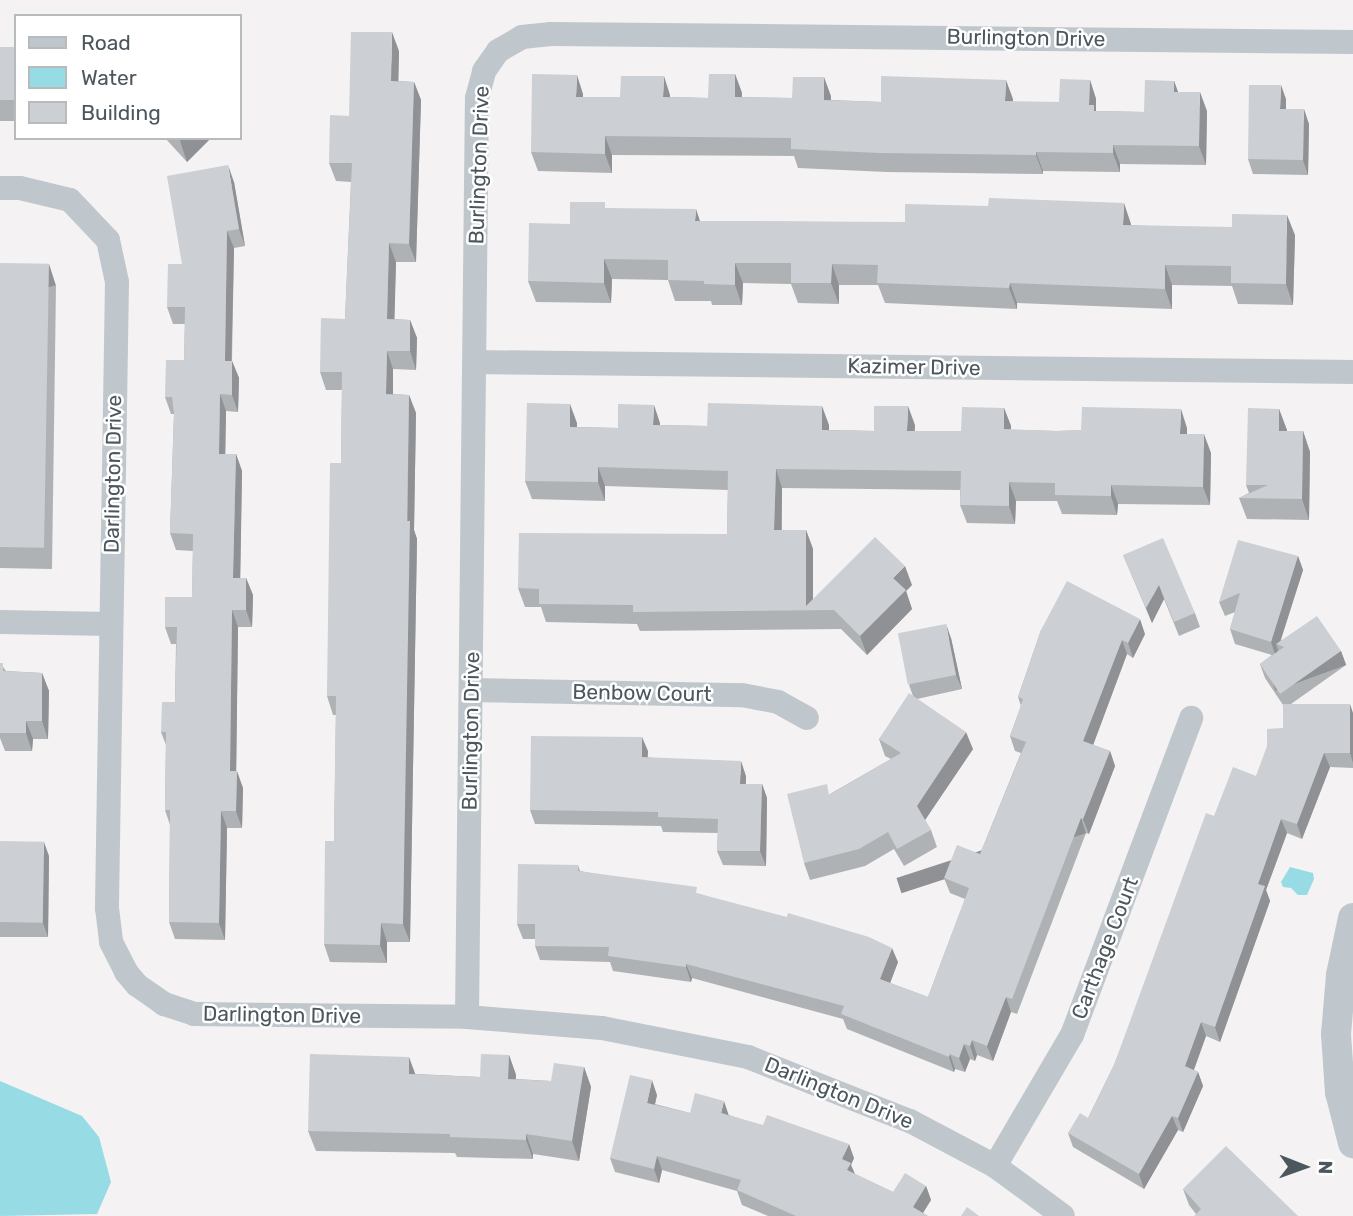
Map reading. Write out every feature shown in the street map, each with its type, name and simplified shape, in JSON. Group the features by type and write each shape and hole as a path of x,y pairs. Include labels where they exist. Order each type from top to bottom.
{"street":[{"name":"Burlington Drive","path":"467,1017 477,98 490,61 508,42 522,37 551,34 1353,41"},
{"name":"Darlington Drive","path":"0,188 20,188 70,200 108,240 117,282 107,908 111,942 126,972 136,985 163,1004 194,1014 467,1017 602,1028 748,1057 910,1121 995,1166 1063,1216"},
{"name":"Kazimer Drive","path":"475,362 1353,372"},
{"path":"0,622 111,624"},
{"name":"Benbow Court","path":"471,690 742,695 778,702 807,718"},
{"name":"Carthage Court","path":"995,1166 1072,1035 1191,718"},
{"path":"1353,918 1337,1004 1337,1062 1347,1091 1353,1143"}],"water":[{"path":"1290,867 1313,873 1314,879 1307,895 1298,895 1291,888 1283,887 1281,882"},
{"path":"0,1081 82,1116 99,1137 111,1182 97,1214 0,1216"}],"building":[{"path":"351,32 392,32 391,81 414,82 409,244 389,243 387,319 410,320 410,351 387,351 386,394 409,395 407,521 410,521 403,924 381,923 380,945 324,944 325,841 334,841 336,696 327,696 330,463 341,463 342,372 320,372 321,318 345,319 352,163 329,163 330,115 349,116"},
{"path":"0,47 14,47 14,100 0,100"},
{"path":"532,74 577,75 576,97 620,97 621,76 664,76 663,97 708,98 709,74 735,74 735,97 792,98 793,77 824,77 824,100 881,102 881,76 1006,80 1005,101 1059,102 1060,79 1090,80 1089,105 1094,105 1094,111 1144,112 1145,80 1174,81 1174,92 1200,92 1199,146 1113,145 1113,153 1036,152 1036,155 880,153 791,149 791,138 605,136 605,154 531,152"},
{"path":"1249,85 1281,85 1280,109 1304,109 1303,160 1248,159"},
{"path":"228,165 239,229 227,231 225,361 232,361 232,395 220,394 219,454 236,454 233,578 246,578 246,610 232,610 230,771 237,771 236,811 221,811 219,923 169,922 170,810 165,810 166,732 161,732 162,702 175,702 177,627 165,627 165,597 192,597 193,534 170,533 174,414 172,397 165,397 166,360 184,360 185,307 167,307 168,264 182,264 167,176"},
{"path":"989,198 1124,203 1123,225 1232,227 1232,214 1287,215 1286,284 1231,283 1231,266 1165,265 1165,289 1010,283 1009,288 877,283 878,265 832,264 831,283 791,283 791,263 735,263 735,285 704,284 704,281 668,280 668,260 604,259 604,283 528,281 529,223 570,224 570,202 605,202 605,208 696,209 695,221 905,222 905,204 988,206"},
{"path":"0,263 49,264 44,548 0,547"},
{"path":"527,403 570,404 570,427 618,428 618,404 654,405 653,425 707,426 708,403 822,406 822,430 874,431 874,406 908,406 907,431 961,431 962,407 1004,408 1004,429 1056,431 1081,430 1082,407 1181,409 1180,434 1204,434 1203,487 1111,485 1111,496 1055,495 1055,483 1009,482 1009,506 960,505 961,471 776,469 774,530 806,530 806,606 875,537 905,566 893,578 906,590 860,636 834,610 633,612 633,605 539,604 539,589 518,588 519,533 727,534 728,471 598,467 598,482 525,481"},
{"path":"1248,408 1279,409 1279,431 1303,431 1302,499 1239,498 1268,485 1246,485"},
{"path":"1163,538 1195,613 1174,622 1159,585 1146,608 1123,555"},
{"path":"1238,540 1298,556 1271,642 1230,629 1240,593 1219,602"},
{"path":"1067,581 1140,619 1128,643 1122,640 1083,741 1110,751 1083,819 1081,818 1012,999 1006,997 987,1046 972,1040 970,1046 964,1044 959,1058 950,1054 949,1057 841,1014 844,1006 686,964 686,967 608,956 609,947 535,946 535,924 517,924 518,864 578,865 578,871 697,887 696,893 787,917 788,913 869,937 892,948 880,979 928,997 969,888 944,878 957,845 980,854 1026,742 1010,736 1023,699 1018,697 1041,630"},
{"path":"1317,616 1341,651 1280,694 1260,664 1284,647 1276,644"},
{"path":"946,624 956,675 908,684 898,633"},
{"path":"0,663 3,663 3,671 42,673 42,721 26,721 26,733 0,733"},
{"path":"909,693 966,732 917,806 931,830 897,849 888,832 859,849 804,863 787,794 827,784 829,795 901,753 879,739"},
{"path":"1283,704 1350,704 1350,753 1324,753 1297,824 1281,819 1258,884 1265,886 1215,1027 1201,1022 1185,1066 1198,1072 1178,1118 1172,1116 1139,1174 1068,1133 1080,1113 1088,1118 1114,1065 1206,813 1214,816 1233,767 1256,776 1267,746 1267,729 1283,728"},
{"path":"531,736 642,737 642,757 741,761 740,784 762,784 760,851 717,851 718,819 658,817 658,812 530,810"},
{"path":"0,841 44,842 43,923 0,922"},
{"path":"310,1054 409,1057 409,1074 480,1077 481,1054 509,1055 508,1079 551,1081 554,1063 584,1067 572,1141 526,1134 526,1140 450,1137 450,1134 308,1131"},
{"path":"630,1075 652,1080 647,1103 690,1113 695,1093 724,1101 721,1113 763,1125 767,1115 849,1144 842,1159 851,1163 847,1170 893,1192 905,1173 926,1186 913,1207 928,1216 796,1216 737,1190 741,1180 657,1156 654,1169 610,1158"},
{"path":"1226,1146 1298,1216 1194,1216 1201,1209 1183,1189"},
{"path":"967,1207 979,1216 961,1216"}]}
